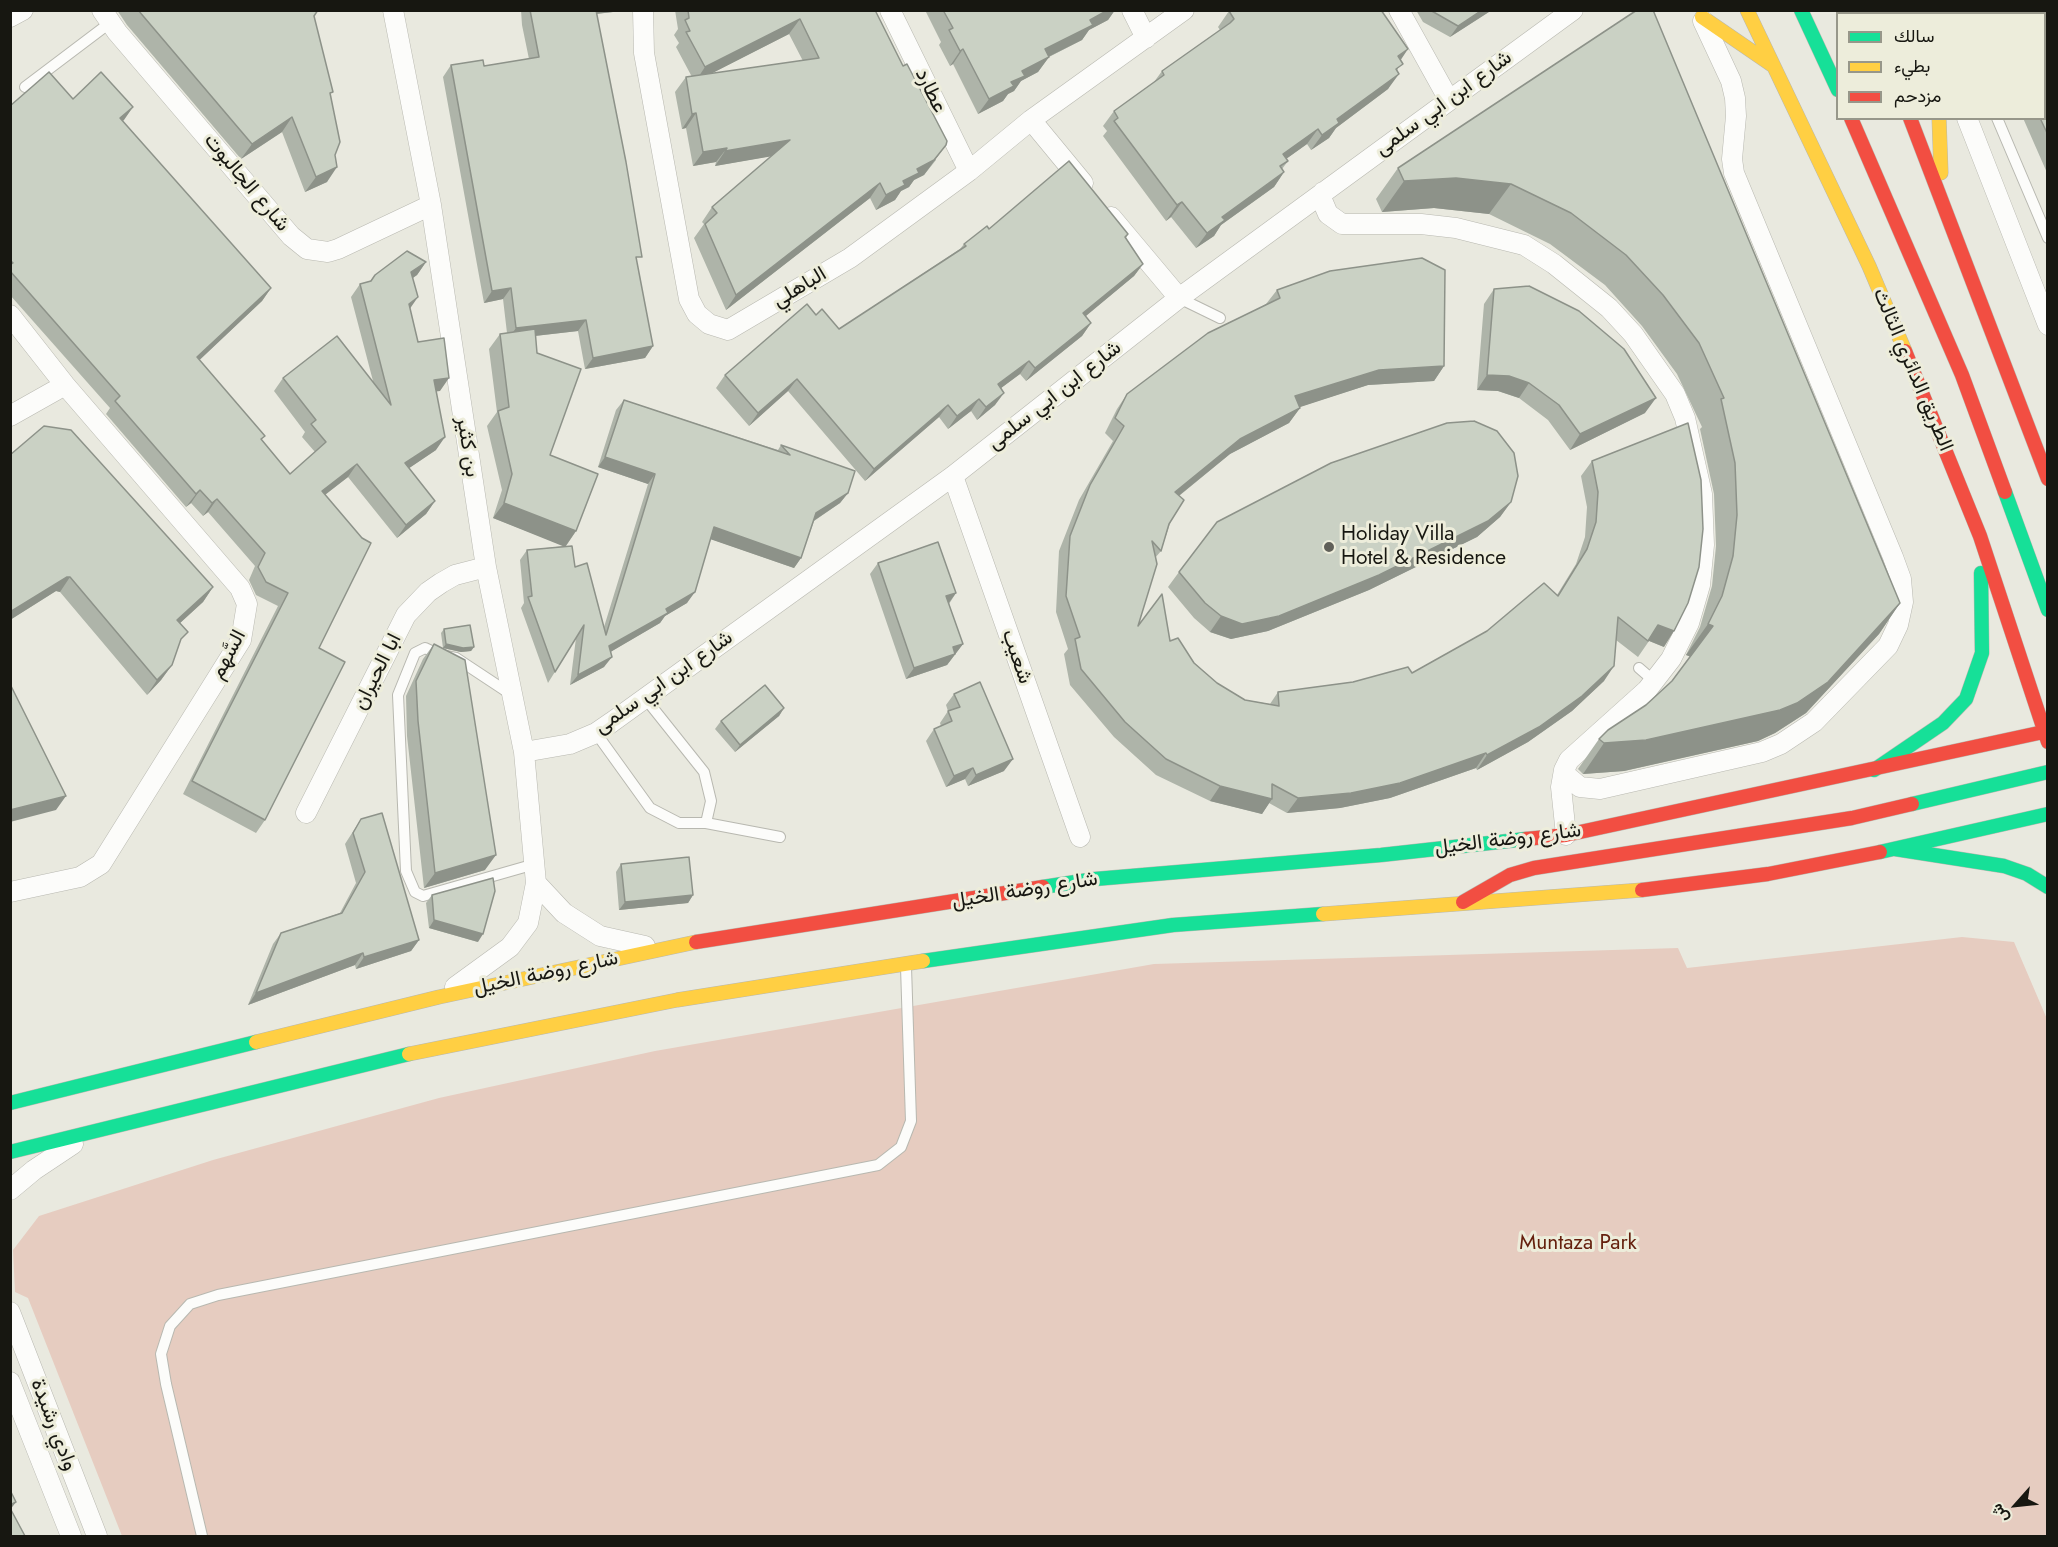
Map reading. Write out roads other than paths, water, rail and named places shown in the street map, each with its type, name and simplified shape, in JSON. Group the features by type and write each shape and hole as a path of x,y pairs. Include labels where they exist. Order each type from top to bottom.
{"main road":[{"name":"الطريق الدائري الثالث","path":"1747,10 1869,266 1980,536 2047,734"},
{"path":"1801,10 1836,86"},
{"path":"1700,14 1775,68"},
{"path":"1852,120 1962,375 2048,610"},
{"path":"1911,120 2048,478"},
{"path":"1939,120 1941,196"},
{"path":"1874,770 1943,723 1961,706 1970,692 1982,653 1980,536"},
{"name":"شارع روضة الخيل","path":"10,1103 439,997 660,948 1095,879 1381,855 1566,835 2047,734"},
{"path":"1463,902 1510,875 1534,868 1852,818 2048,772"},
{"path":"10,1152 455,1043 677,1000 906,963 1173,925 1463,902 1612,894 1768,874 1895,849 2048,814"},
{"path":"1895,849 2004,867 2027,874 2048,887"}],"street":[{"path":"10,17 23,10"},
{"name":"بن كثير","path":"393,10 431,205 486,567 524,752 536,874 528,923 510,946 439,997"},
{"name":"الباهلي","path":"643,10 644,53 689,298 697,314 709,324 728,330 850,258 969,171 1031,120 1184,10"},
{"name":"عطارد","path":"890,10 969,171"},
{"path":"1132,10 1146,38"},
{"path":"1400,10 1449,100"},
{"name":"شارع ابن ابي سلمى","path":"524,752 570,744 596,733 953,476 1179,298 1572,10"},
{"path":"1564,770 1573,783 1580,787 1600,789 1762,752 1781,744 1814,722 1888,646 1899,625 1903,602 1901,579 1893,557 1734,173 1732,159 1736,116 1735,98 1731,81 1700,14"},
{"name":"شارع الجالبوت","path":"107,16 291,236 307,249 328,252 338,249 431,205"},
{"path":"1031,120 1179,298"},
{"path":"1968,120 2048,326"},
{"path":"1323,192 1322,200 1328,214 1342,224 1411,224 1456,228 1524,245 1582,285 1609,308 1656,363 1675,394 1692,443 1702,494 1704,545 1700,585 1689,623 1671,659 1654,681 1569,760 1564,770 1561,787 1566,835"},
{"name":"السَّهم","path":"10,315 65,385 240,588 247,604 246,622 241,639 101,864 80,877 10,892"},
{"path":"10,416 65,385"},
{"name":"شعيب","path":"953,476 1080,837"},
{"name":"ابا الحيران","path":"306,813 406,615 416,603 441,583 455,575 486,567"},
{"path":"536,874 564,913 600,936 660,948"},
{"path":"10,1190 34,1170 88,1134"},
{"name":"وادي رشيدة","path":"10,1312 43,1401 98,1536"},
{"name":"وادي رشيدة","path":"10,1382 16,1412 71,1536"},
{"path":"16,1412 43,1401"}],"lane":[{"path":"25,87 107,16"},
{"path":"1998,120 2048,238"},
{"path":"1179,298 1220,318"},
{"path":"512,696 456,658 440,655 425,648 416,653 398,695 406,872 415,892 423,896 536,874"},
{"path":"1639,668 1654,681"},
{"path":"645,698 704,772 711,801 706,823"},
{"path":"596,733 650,808 679,824 706,823 780,837"},
{"path":"202,1536 166,1384 162,1354 170,1326 190,1304 203,1298 878,1165 901,1148 911,1121 906,963"}],"place":[{"name":"Holiday Villa Hotel & Residence","path":"1329,547"}],"park label":[{"name":"Muntaza Park","path":"1578,1244"}]}
